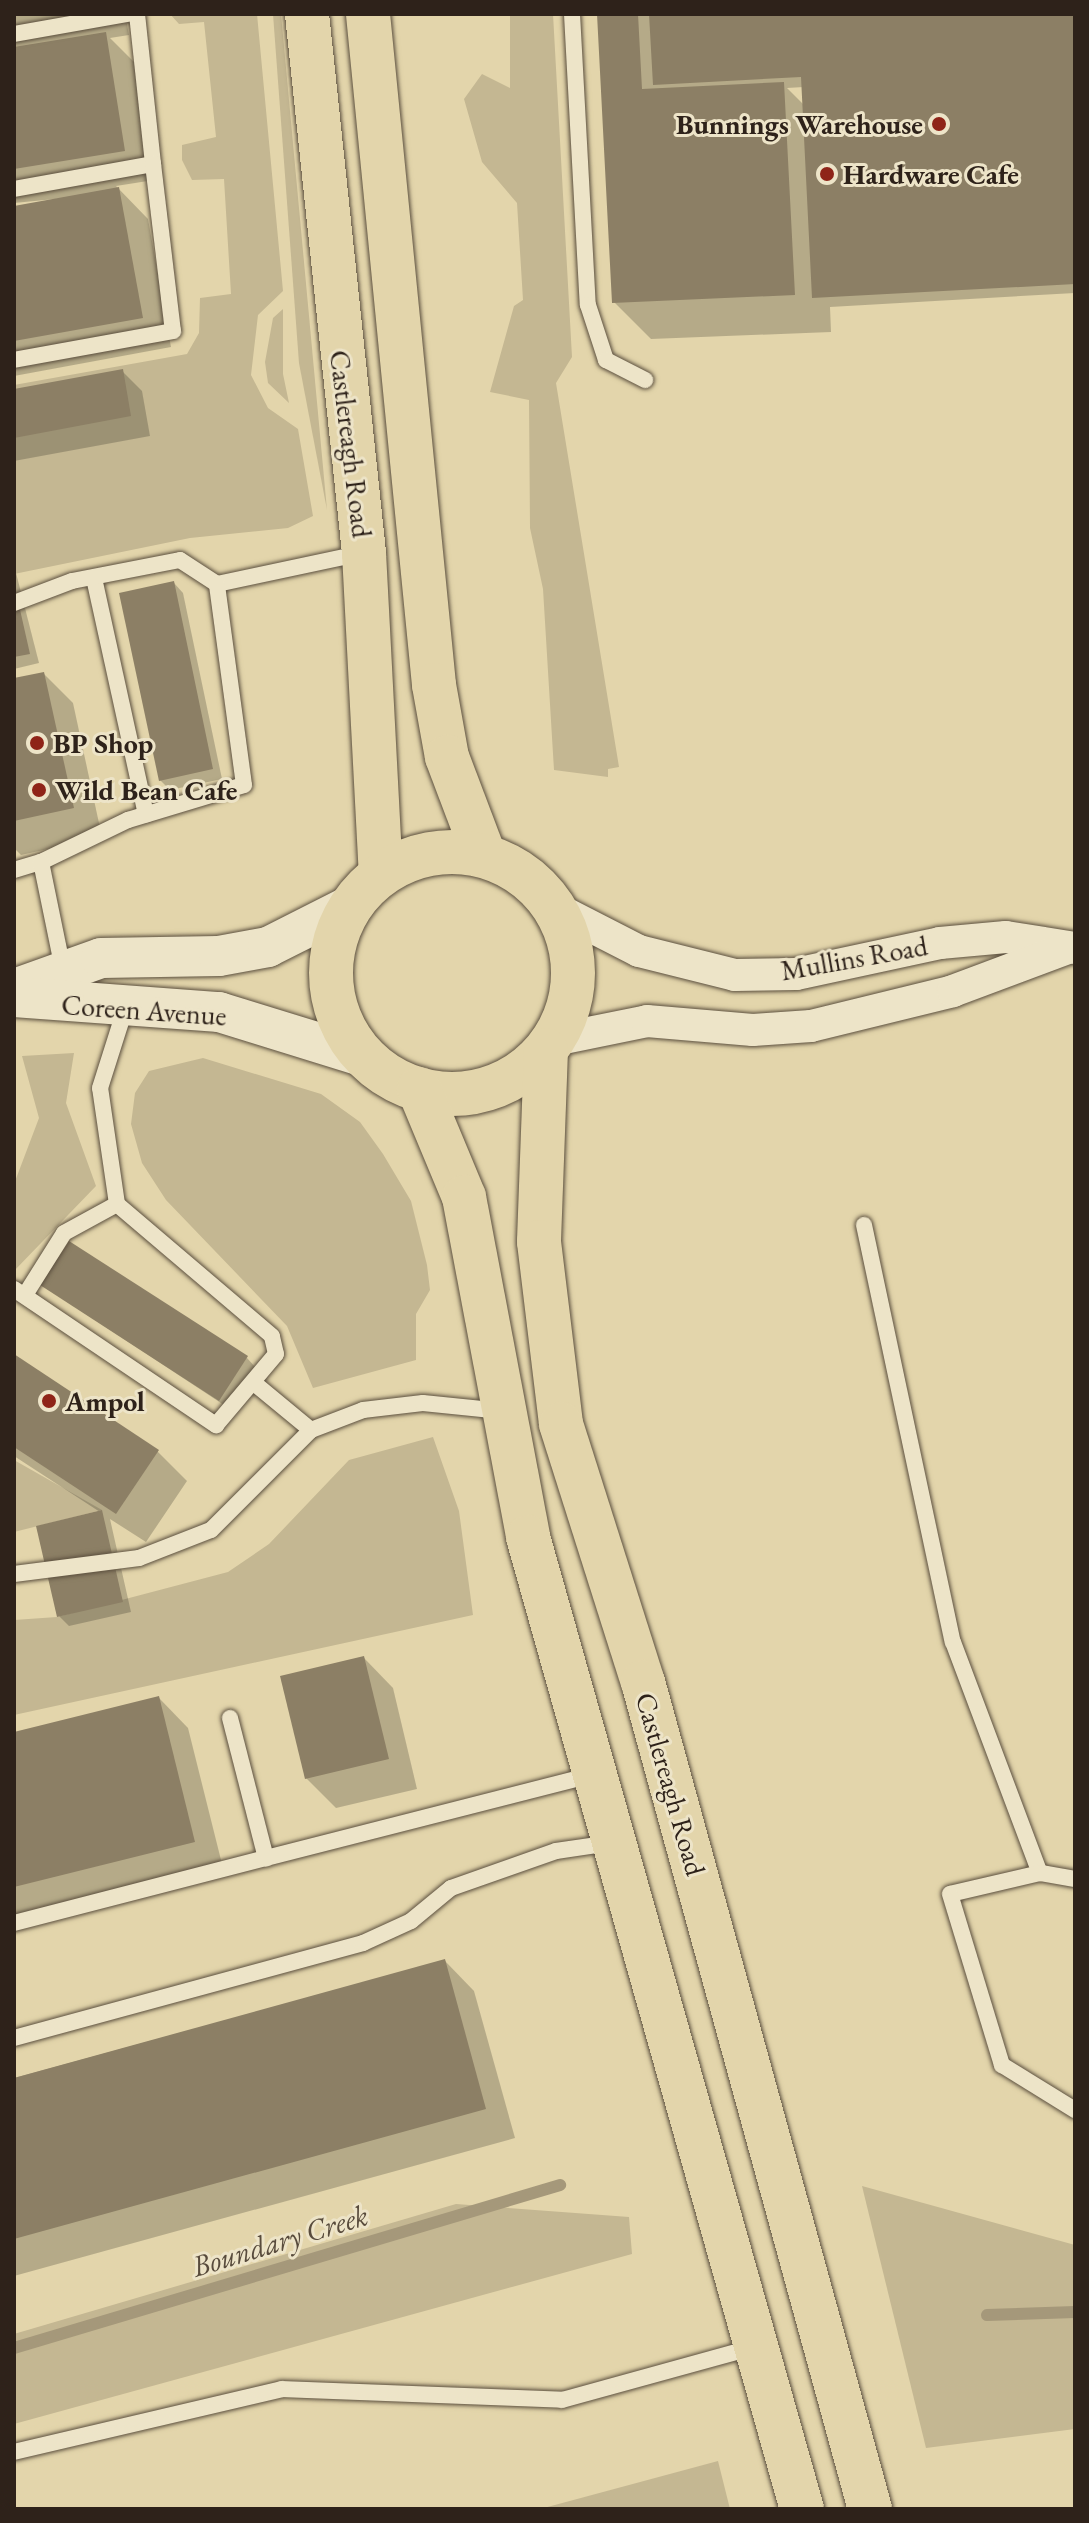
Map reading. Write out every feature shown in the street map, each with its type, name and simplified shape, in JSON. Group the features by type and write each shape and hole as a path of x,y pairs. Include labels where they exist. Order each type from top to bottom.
{"main road":[{"name":"Castlereagh Road","path":"307,14 364,553 381,874"},
{"name":"Castlereagh Road","path":"368,14 434,685 447,757 484,855"},
{"path":"430,854 484,855 526,875 557,909 574,975 550,1045 488,1088 419,1089 364,1057 336,1010 331,983 331,956 351,905 381,874 430,854"},
{"name":"Castlereagh Road","path":"550,1045 539,1242 561,1424 643,1682 870,2509"},
{"path":"419,1089 464,1197 502,1411 591,1775 802,2509"}],"street":[{"name":"Coreen Avenue","path":"14,989 101,958 268,947 351,905"},
{"name":"Mullins Road","path":"557,909 639,951 735,975 796,974 940,943 1006,937 1071,948"},
{"name":"Mullins Road","path":"550,1045 647,1021 753,1030 811,1026 953,991 1071,948"},
{"name":"Coreen Avenue","path":"14,997 219,1012 364,1057"}],"lane":[{"path":"14,34 128,14"},
{"path":"14,360 173,331 137,14"},
{"path":"572,14 588,305 606,360 645,380"},
{"path":"14,189 153,164"},
{"path":"14,603 94,578 180,560 217,584 364,553"},
{"path":"94,578 146,814"},
{"path":"14,870 41,862 146,814 244,785 217,584"},
{"path":"41,862 63,969"},
{"path":"117,1204 64,1233 20,1292 216,1425 276,1354 272,1336 117,1204 100,1088 126,1005"},
{"path":"864,1225 953,1642 1040,1873"},
{"path":"254,1383 311,1430"},
{"path":"14,1574 139,1558 211,1530 311,1430 363,1410 423,1403 502,1411"},
{"path":"230,1718 266,1858"},
{"path":"14,1923 591,1775"},
{"path":"14,2038 363,1943 411,1921 451,1888 556,1851 611,1843"},
{"path":"1075,1879 1040,1873 950,1894 1002,2065 1075,2110"},
{"path":"14,2452 282,2389 562,2400 756,2346"}],"shaded area":[{"path":"170,14 257,14 283,291 258,315 251,375 268,408 298,429 313,516 288,528 190,538 14,574 14,385 187,354 199,333 200,298 231,294 224,179 192,180 182,160 182,145 216,137 204,22 179,24"},
{"path":"273,14 281,14 327,510 299,363"},
{"path":"510,14 553,14 572,357 556,383 619,767 608,769 608,777 554,770 543,589 530,528 529,400 490,392 514,306 523,300 517,203 482,162 464,99 482,74 510,88"},
{"path":"283,309 283,374 289,403 268,383 265,362 273,318"},
{"path":"74,1053 66,1103 96,1186 14,1271 14,1184 39,1118 22,1056"},
{"path":"203,1058 321,1094 360,1122 383,1154 411,1201 427,1265 430,1290 416,1314 416,1360 313,1388 287,1326 166,1200 142,1163 131,1124 135,1093 149,1071"},
{"path":"433,1437 459,1511 473,1615 14,1715 14,1620 57,1617 228,1572 269,1544 349,1460"},
{"path":"14,1460 102,1510 14,1532"},
{"path":"862,2186 1075,2245 1075,2429 926,2448"},
{"path":"456,2204 629,2217 632,2254 14,2424 14,2334"},
{"path":"718,2461 730,2509 540,2509"}],"building":[{"path":"597,14 638,14 642,89 784,82 795,295 612,303"},
{"name":"Bunnings Warehouse","path":"649,14 1075,14 1075,284 812,298 801,77 653,85"},
{"path":"106,32 125,151 14,169 14,47"},
{"path":"119,187 143,318 14,341 14,206"},
{"path":"123,369 131,416 14,438 14,389"},
{"path":"174,581 213,769 159,781 119,593"},
{"path":"14,583 30,654 14,657"},
{"name":"BP Shop","path":"44,672 74,808 14,821 14,678"},
{"path":"69,1241 248,1356 219,1401 40,1285"},
{"name":"Ampol","path":"14,1354 159,1450 116,1514 14,1447"},
{"path":"102,1510 123,1602 57,1617 36,1526"},
{"path":"364,1656 389,1759 305,1779 280,1676"},
{"path":"159,1696 195,1842 14,1887 14,1732"},
{"path":"445,1959 486,2109 14,2239 14,2078"}],"waterway":[{"name":"Boundary Creek","path":"14,2348 560,2185"},
{"name":"Boundary Creek","path":"987,2315 1075,2312"}],"place":[{"name":"Bunnings Warehouse","path":"939,124"},
{"name":"Hardware Cafe","path":"827,174"},
{"name":"BP Shop","path":"37,743"},
{"name":"Wild Bean Cafe","path":"39,790"},
{"name":"Ampol","path":"49,1401"}]}
